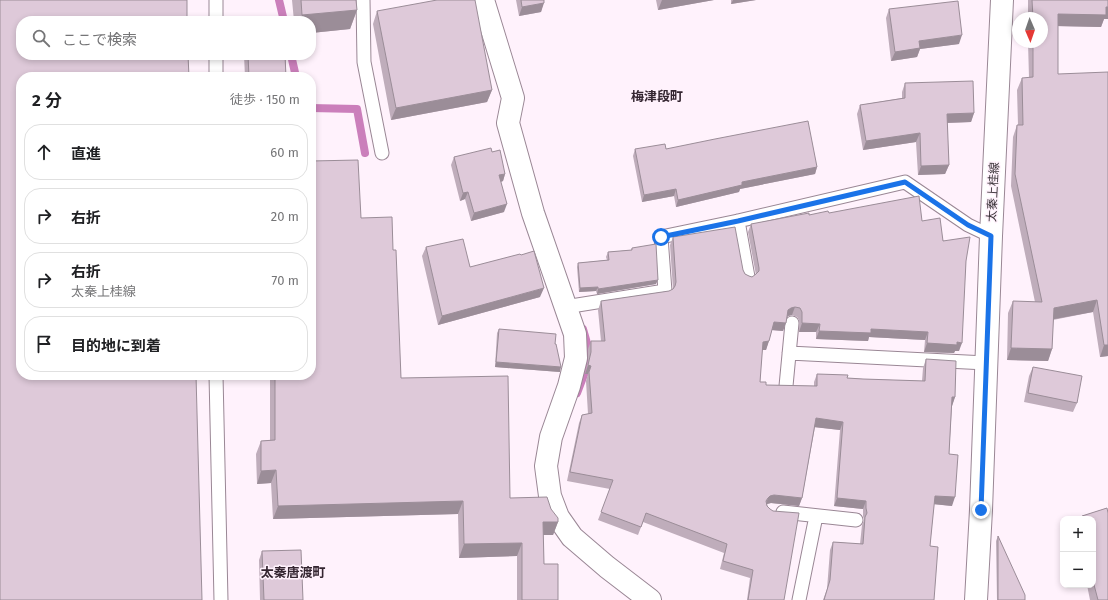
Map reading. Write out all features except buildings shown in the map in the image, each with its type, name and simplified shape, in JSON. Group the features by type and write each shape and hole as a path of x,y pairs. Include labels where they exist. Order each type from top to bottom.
{"street":[{"path":"483,0 513,98 508,123 533,213 575,334 576,358 569,386 551,437 546,466 550,496 558,517 572,537 607,567 650,600"},
{"name":"太秦上桂線","path":"976,600 1002,0"}],"lane":[{"path":"216,0 216,16"},
{"path":"363,0 364,62 382,153"},
{"path":"216,60 216,72"},
{"path":"565,306 665,291 661,237 738,221 905,182 968,225 991,236"},
{"path":"738,221 748,276"},
{"path":"786,386 792,323"},
{"path":"789,353 986,363"},
{"path":"216,380 221,600"},
{"path":"771,511 856,520"},
{"path":"799,600 816,516"}],"waterway":[{"path":"279,0 283,16"},
{"path":"292,60 295,72"},
{"path":"316,108 357,109 365,153"},
{"path":"577,393 585,372 589,350 583,329"}],"district":[{"name":"梅津段町","path":"657,96"},
{"name":"太秦唐渡町","path":"293,572"}],"route":[{"path":"661,237 738,221 905,182 968,225 991,236 981,510"}]}
